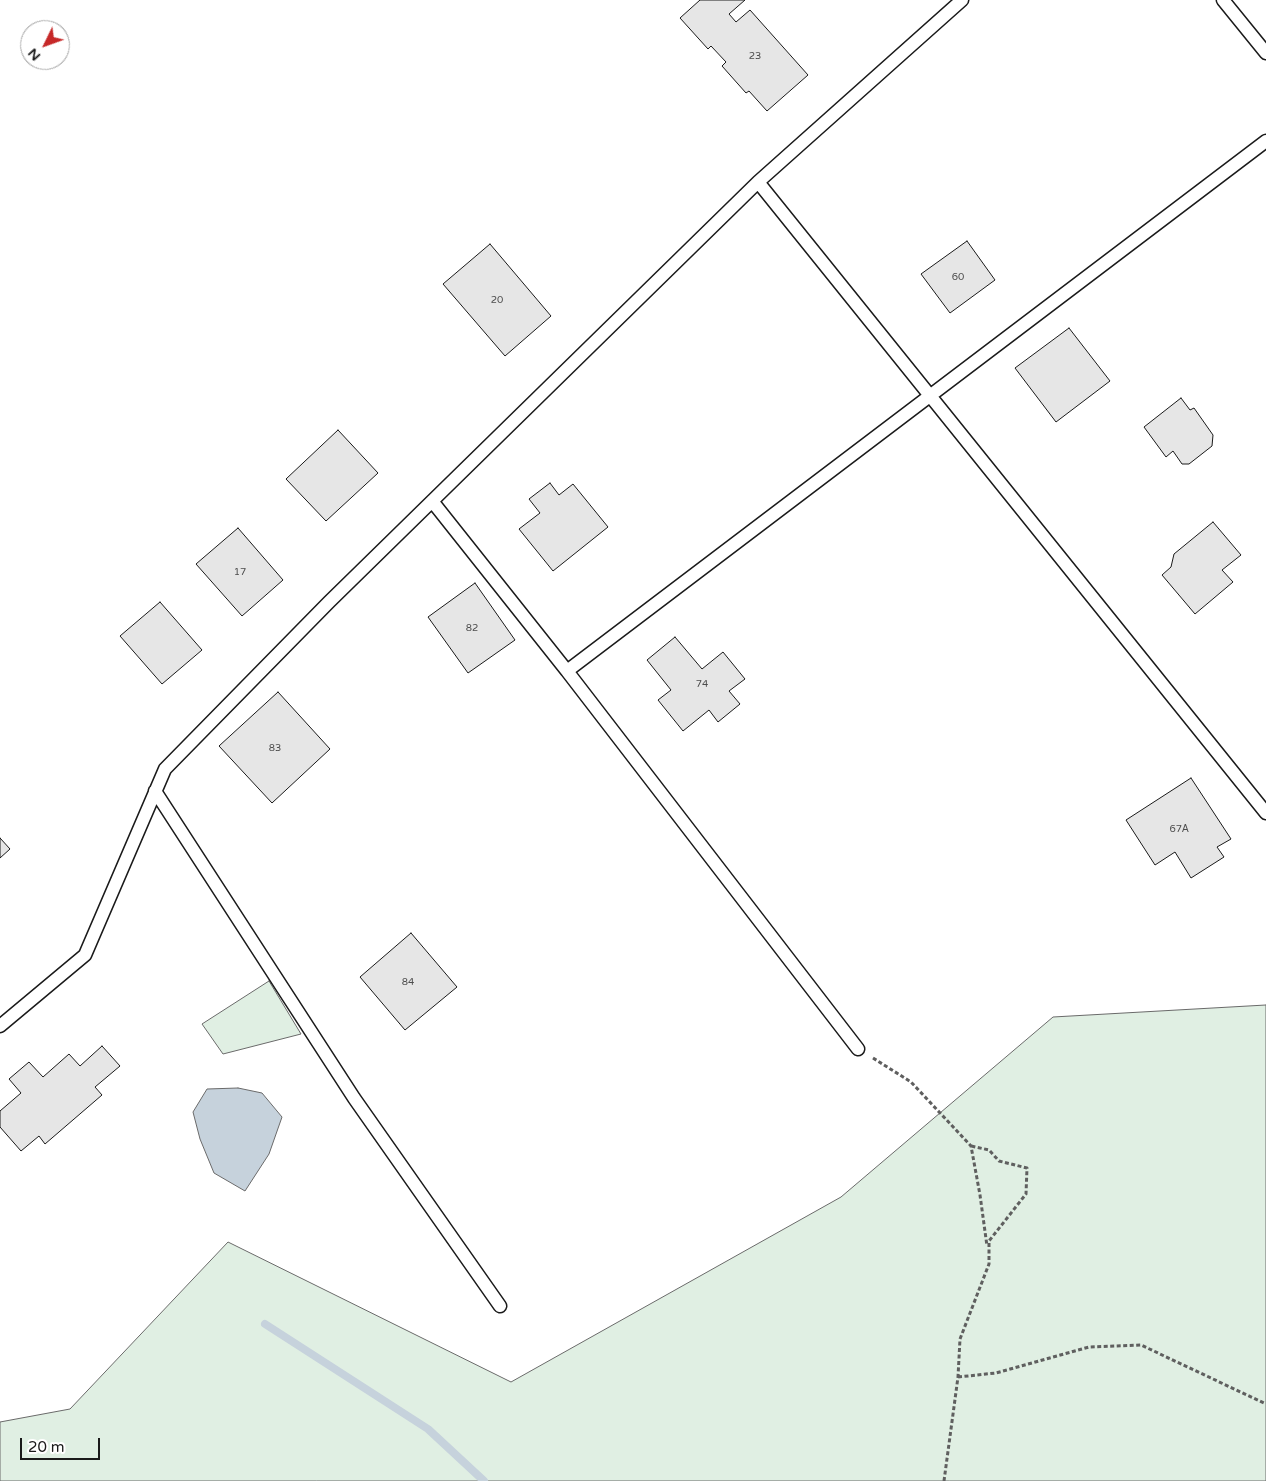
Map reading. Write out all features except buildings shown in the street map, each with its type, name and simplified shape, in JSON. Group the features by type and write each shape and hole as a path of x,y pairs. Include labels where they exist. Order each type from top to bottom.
{"lane":[{"path":"0,1026 85,955 165,769 329,602 758,182 962,0"},
{"path":"1224,0 1266,53"},
{"path":"566,670 1266,141"},
{"path":"758,182 1266,813"},
{"path":"432,501 566,670 858,1049"},
{"path":"155,791 354,1098 500,1306"}],"path":[{"path":"858,1049 911,1082 971,1146 980,1195 989,1264"},
{"path":"944,1481 958,1377 960,1339 989,1264 989,1241 1026,1194 1027,1168 998,1161 990,1150 971,1146"},
{"path":"958,1377 996,1373 1089,1347 1142,1345 1266,1404"}],"green space":[{"path":"269,981 301,1034 223,1054 202,1024"},
{"path":"1266,1005 1266,1481 0,1481 0,1422 70,1409 228,1242 511,1382 841,1197 1053,1017"}],"shaded area":[{"path":"238,1088 262,1093 282,1117 269,1154 245,1191 214,1173 200,1139 193,1112 207,1089"}],"waterway":[{"path":"265,1324 428,1429 484,1481"}]}
